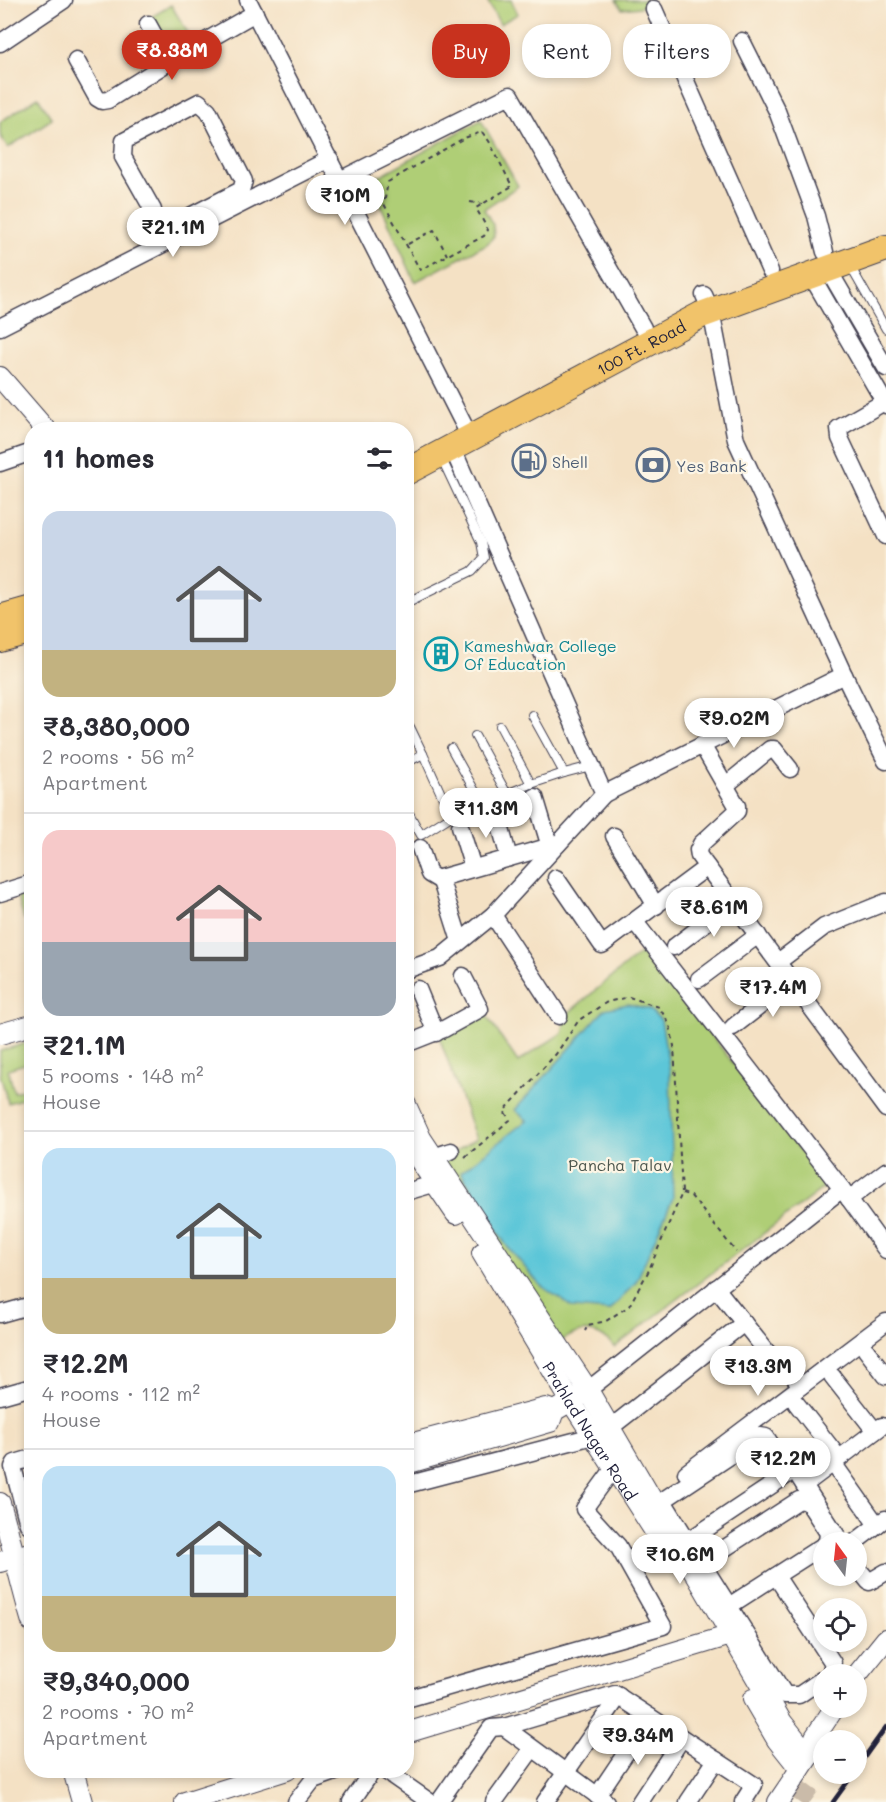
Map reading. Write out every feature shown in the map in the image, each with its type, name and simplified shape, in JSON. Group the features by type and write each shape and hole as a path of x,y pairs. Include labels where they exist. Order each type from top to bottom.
{"main road":[{"name":"100 Ft. Road","path":"414,450 456,440 707,303 770,272 828,264 886,230"},
{"name":"100 Ft. Road","path":"414,466 643,328 707,303 886,248"},
{"path":"0,618 24,611"},
{"path":"0,639 24,632"}],"street":[{"path":"0,42 64,0"},
{"path":"76,60 97,98 102,101 108,100 170,62 251,7 340,180 456,440 604,794"},
{"path":"654,9 770,272"},
{"path":"148,24 170,62"},
{"path":"742,41 777,111 816,216 828,264 885,404 839,428 840,438 886,536"},
{"path":"340,180 510,95 643,328"},
{"path":"0,327 162,238 241,190 244,181 208,110 199,102 124,141 123,157 153,210 152,217 162,238"},
{"path":"162,238 330,159"},
{"path":"828,264 886,368"},
{"path":"707,303 736,440 886,761"},
{"path":"0,377 39,422"},
{"path":"0,397 24,424"},
{"path":"0,463 24,455"},
{"path":"414,967 440,958 493,915 554,845 604,794 844,675"},
{"path":"702,745 736,801 737,811 701,844 699,856 886,1109"},
{"path":"726,785 770,748 774,749 790,769"},
{"path":"533,791 554,845"},
{"path":"489,807 509,858"},
{"path":"456,821 473,868"},
{"path":"614,836 656,906"},
{"path":"439,880 442,877 554,845"},
{"path":"420,848 429,874 439,880 460,942"},
{"path":"556,878 602,945 707,867"},
{"path":"0,893 24,886"},
{"path":"674,947 733,902"},
{"path":"777,962 824,927 886,902"},
{"path":"493,915 559,1016"},
{"path":"635,922 846,1194 886,1250"},
{"path":"699,979 758,935"},
{"path":"414,1041 436,1033 480,1009 463,976"},
{"path":"733,1027 792,981"},
{"path":"418,989 436,1033"},
{"path":"0,1034 24,1027"},
{"path":"414,1123 421,1138 450,1155 441,1182"},
{"name":"Prahlad Nagar Road","path":"414,1147 441,1182 474,1239 563,1407 602,1432 614,1468 725,1637 777,1740 805,1759"},
{"path":"414,1462 550,1422 563,1407 588,1390 716,1288 846,1194 886,1171"},
{"path":"414,1190 441,1182"},
{"path":"441,1182 588,1390 602,1432 693,1554 785,1695 799,1695 813,1685"},
{"path":"716,1288 771,1357 779,1357 801,1386"},
{"path":"0,1314 24,1307"},
{"path":"652,1499 886,1322"},
{"path":"414,1483 602,1432 744,1323"},
{"path":"835,1532 767,1426 886,1334"},
{"path":"866,1350 886,1376"},
{"path":"804,1485 882,1428 832,1376"},
{"path":"0,1396 24,1389"},
{"path":"796,1403 882,1522 867,1533"},
{"path":"414,1443 546,1408 563,1407"},
{"path":"414,1731 725,1637 693,1554 665,1504 665,1499 760,1436 766,1437 787,1469 787,1475 693,1554"},
{"path":"24,1460 15,1463 12,1467 24,1510"},
{"path":"414,1697 663,1626 618,1546 584,1509 614,1468"},
{"path":"693,1554 799,1500 808,1502 827,1532"},
{"path":"0,1503 24,1594"},
{"path":"729,1606 813,1552"},
{"path":"867,1580 869,1582 886,1572"},
{"path":"776,1576 833,1664"},
{"path":"866,1664 886,1639"},
{"path":"439,1802 488,1731 496,1726 504,1727 615,1694 754,1785 743,1802"},
{"path":"545,1802 619,1696"},
{"path":"504,1727 566,1775 602,1799 650,1717"},
{"path":"778,1802 829,1718"},
{"path":"640,1802 682,1738"},
{"path":"494,1802 532,1749"},
{"path":"762,1802 805,1759"},
{"path":"688,1802 716,1760"},
{"path":"75,1778 82,1802"},
{"path":"185,1802 262,1778"},
{"path":"296,1802 313,1780 319,1778"},
{"path":"351,1802 368,1778"},
{"path":"391,1778 406,1795 430,1802"}],"lane":[{"path":"828,264 886,329"},
{"path":"414,599 472,571 484,558 456,440"},
{"path":"532,716 564,773"},
{"path":"500,726 533,791"},
{"path":"475,736 507,794"},
{"path":"414,737 456,821"},
{"path":"452,748 489,807"},
{"path":"414,759 423,754"},
{"path":"414,822 421,835 489,807 507,794 533,791 564,773 591,766"}],"path":[{"path":"482,132 512,186 483,204 476,208 488,230 484,236 420,270 407,245 396,235 384,204 388,182 464,138 482,132"},
{"path":"470,202 483,204"},
{"path":"407,245 434,230 447,255"},
{"path":"450,1155 510,1120 504,1111 556,1054 579,1020 607,1002 629,997 659,1007 670,1025 674,1046 682,1193 648,1272 629,1306 606,1321 588,1325 585,1331"},
{"path":"682,1193 691,1196 737,1253"}],"green space":[{"path":"487,0 511,0 518,14 500,24"},
{"path":"616,0 651,0 640,7 622,9"},
{"path":"171,5 188,33 166,47 148,19"},
{"path":"38,97 52,119 8,148 0,135 0,122"},
{"path":"481,120 518,186 484,209 493,225 494,236 487,244 415,282 370,181"},
{"path":"24,893 24,919 17,895"},
{"name":"Pancha Talav","path":"645,949 827,1185 615,1347 593,1332 571,1335 555,1346 438,1161 476,1139 437,1031 480,1006 518,1062 562,1033 566,1015"},
{"path":"24,1044 24,1064 8,1069 14,1092 24,1089 24,1098 8,1103 0,1074 0,1051"}],"water":[{"path":"628,1004 649,1009 661,1020 670,1072 673,1198 636,1282 610,1311 573,1308 540,1285 506,1245 461,1172 527,1120 515,1110 605,1009"}],"tunnel":[{"path":"798,1802 811,1784"}],"railway":[{"path":"867,1754 886,1727"},
{"path":"833,1802 846,1784"}],"place":[{"name":"Shell","path":"529,461"},
{"name":"Yes Bank","path":"653,465"},
{"name":"Kameshwar College Of Education","path":"441,654"}]}
